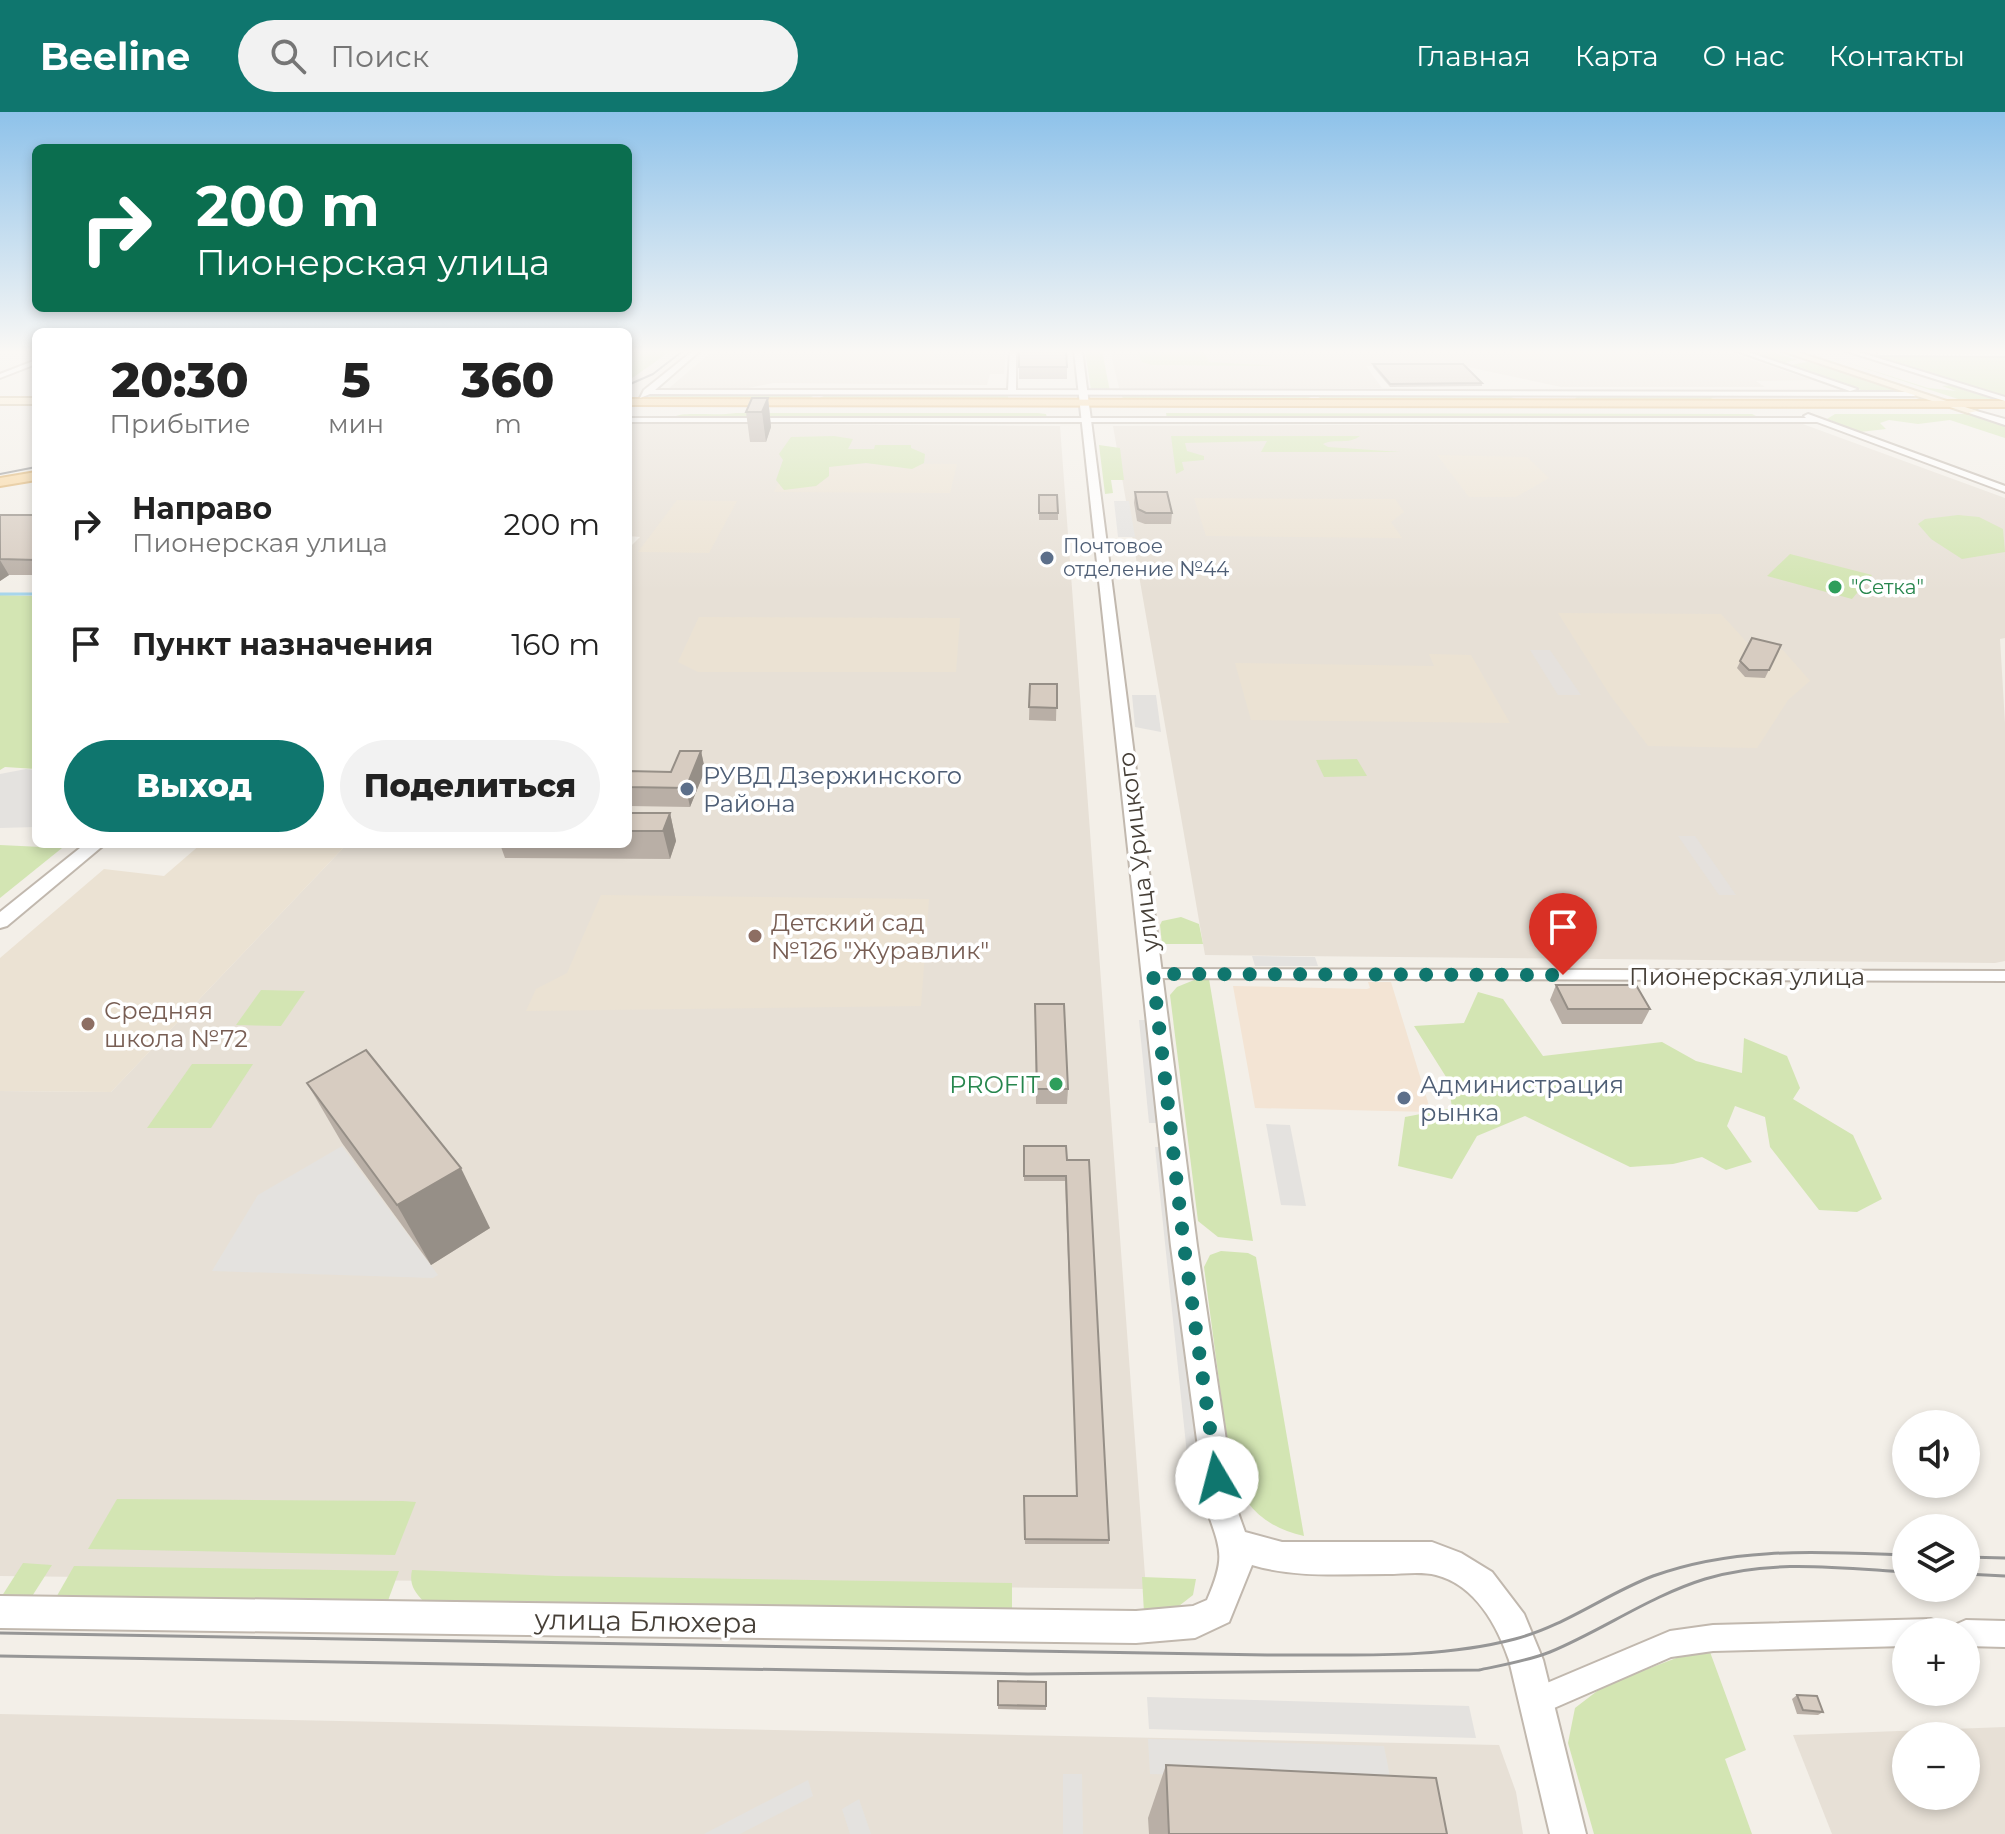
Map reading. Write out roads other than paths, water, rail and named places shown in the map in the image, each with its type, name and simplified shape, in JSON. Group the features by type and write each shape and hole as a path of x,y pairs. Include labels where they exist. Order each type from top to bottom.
{"main road":[{"path":"0,482 32,477"}],"street":[{"name":"улица Урицкого","path":"1088,430 1184,1246 1221,1507 1234,1544"},
{"path":"1844,430 2005,489"},
{"path":"0,922 91,848"},
{"name":"Пионерская улица","path":"1153,974 2005,976"},
{"path":"1234,1544 1282,1558 1432,1558 1450,1562 1492,1592 1519,1638 1538,1701 1568,1834"},
{"name":"улица Блюхера","path":"0,1612 1136,1627 1195,1622 1218,1611 1237,1567 1234,1544"},
{"path":"1538,1701 1670,1644 1713,1638 1892,1633"},
{"path":"1980,1633 2005,1634"}],"waterway":[{"path":"0,594 32,594"}],"tram line":[{"path":"0,474 32,468"},
{"path":"0,1633 1267,1655 1423,1653 1485,1646 1515,1639 1551,1626 1653,1576 1684,1566 1778,1553 1892,1555"},
{"path":"1980,1557 2005,1558"},
{"path":"0,1656 1028,1674 1479,1670 1550,1652 1665,1594 1730,1573 1805,1566 1892,1571"},
{"path":"1980,1575 2005,1576"}],"place":[{"name":"Почтовое отделение №44","path":"1047,558"},
{"name":"\"Сетка\"","path":"1835,587"},
{"name":"РУВД Дзержинского Района","path":"687,789"},
{"name":"Детский сад №126 \"Журавлик\"","path":"755,936"},
{"name":"Средняя школа №72","path":"88,1024"},
{"name":"PROFIT","path":"1056,1084"},
{"name":"Администрация рынка","path":"1404,1098"}]}
